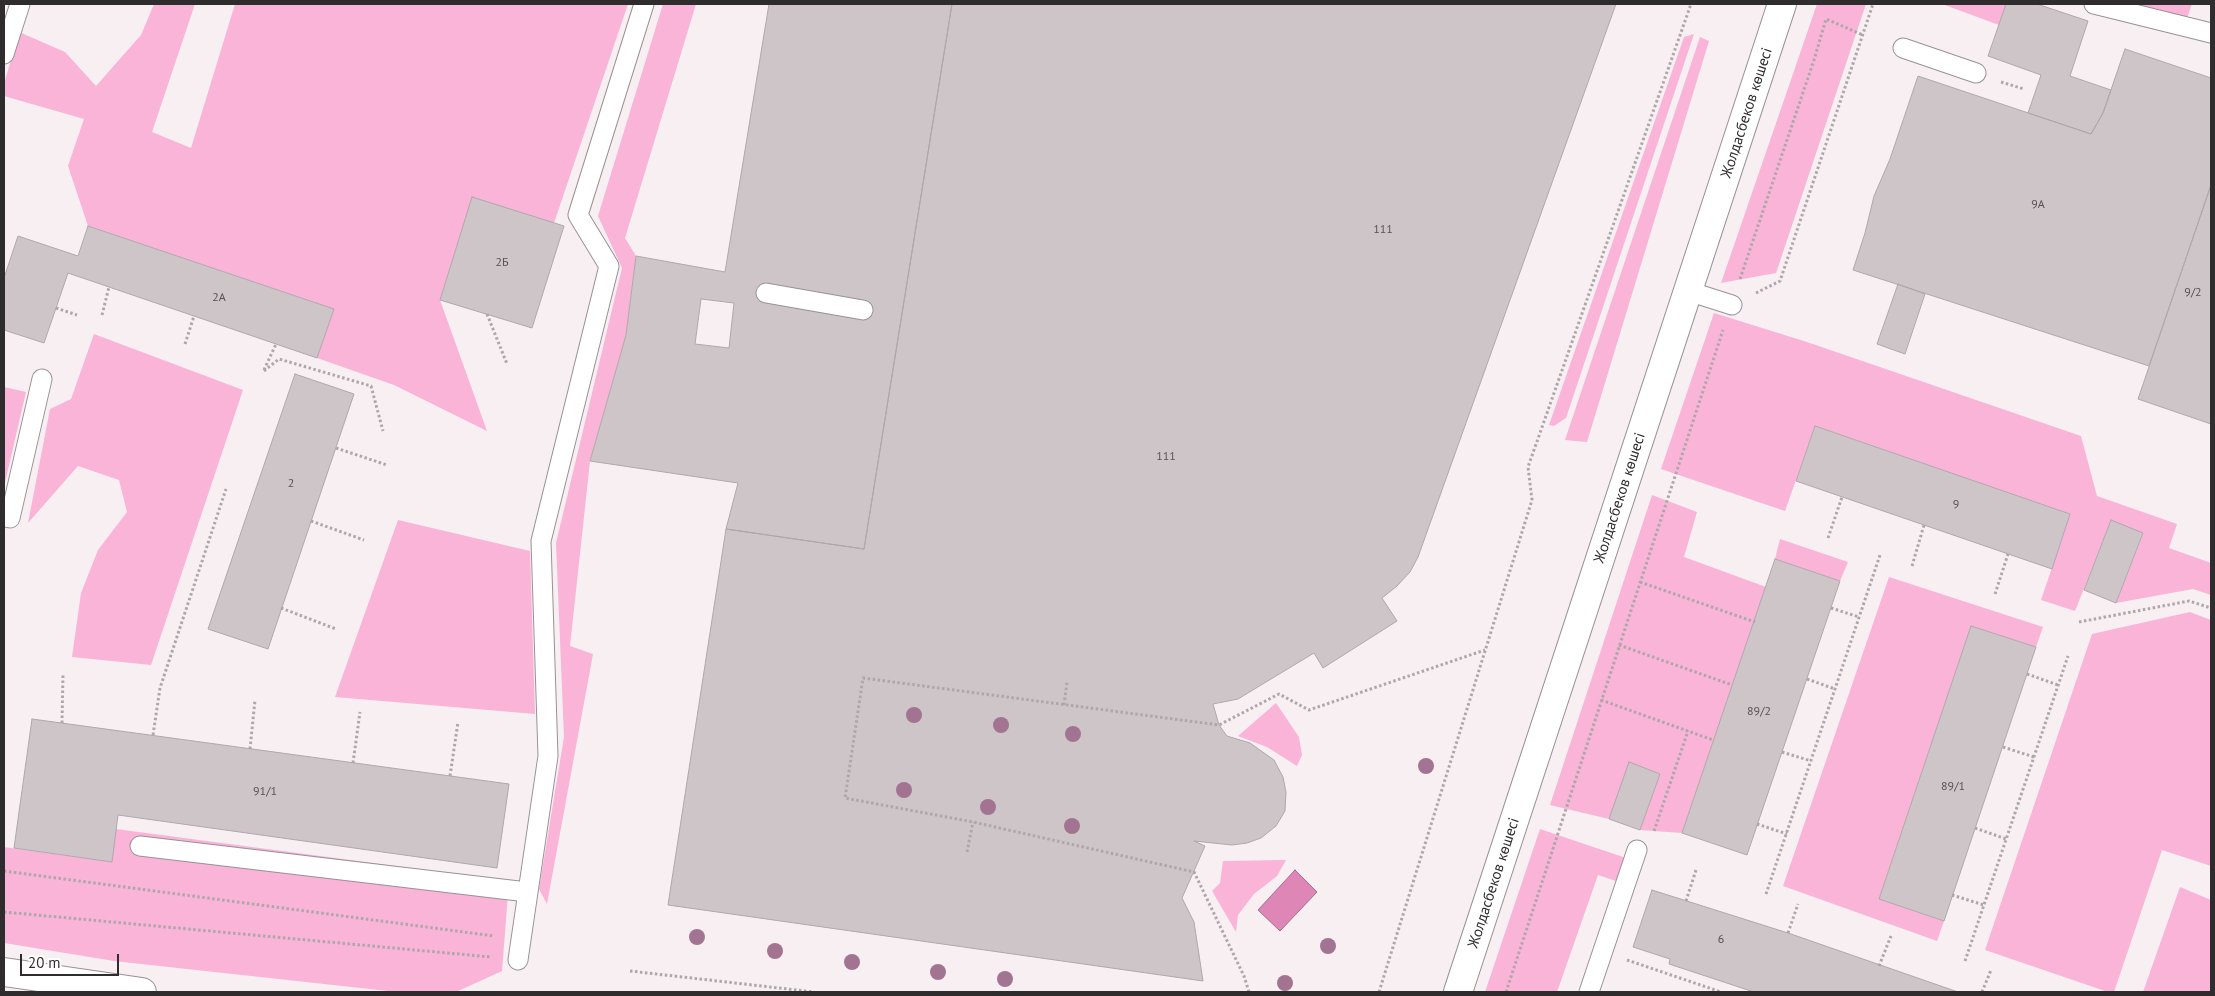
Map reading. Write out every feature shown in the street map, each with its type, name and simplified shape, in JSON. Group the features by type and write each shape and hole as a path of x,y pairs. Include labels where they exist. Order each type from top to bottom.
{"street":[{"name":"Жолдасбеков көшесі","path":"1458,992 1782,4"},
{"path":"4,972 142,992"}],"lane":[{"path":"4,54 20,4"},
{"path":"518,960 548,756 541,541 609,266 578,215 644,4"},
{"path":"2094,4 2211,33"},
{"path":"1903,48 1976,73"},
{"path":"1688,291 1732,305"},
{"path":"766,293 863,310"},
{"path":"4,517 10,518 42,379"},
{"path":"140,846 527,892"},
{"path":"1589,992 1637,850"}],"path":[{"path":"1379,992 1532,500 1528,467 1691,4"},
{"path":"1732,305 1780,281 1873,4"},
{"path":"1506,992 1826,19 1863,35"},
{"path":"102,315 108,287"},
{"path":"56,308 77,315"},
{"path":"486,314 507,364"},
{"path":"185,344 194,316"},
{"path":"276,344 264,371 279,359 371,386 383,431"},
{"path":"336,448 387,465"},
{"path":"153,735 160,688 226,489"},
{"path":"1828,538 1842,497"},
{"path":"311,521 364,540"},
{"path":"1912,566 1924,525"},
{"path":"1995,594 2008,554"},
{"path":"1766,894 1880,555"},
{"path":"1640,582 1755,622"},
{"path":"2079,622 2189,601 2211,608"},
{"path":"281,608 336,628"},
{"path":"1831,608 1859,618"},
{"path":"1619,645 1732,685"},
{"path":"1249,992 1244,976 1194,872 973,822 845,798 863,678 1218,725 1279,694 1310,710 1485,650"},
{"path":"1965,961 2068,656"},
{"path":"62,723 63,674"},
{"path":"2027,674 2058,684"},
{"path":"1807,679 1835,689"},
{"path":"1064,704 1067,682"},
{"path":"250,749 255,700"},
{"path":"1601,700 1713,740"},
{"path":"353,763 360,712"},
{"path":"450,776 458,722"},
{"path":"1653,834 1688,731"},
{"path":"2002,747 2034,757"},
{"path":"1782,752 1811,761"},
{"path":"967,852 973,822"},
{"path":"1757,824 1786,834"},
{"path":"1975,828 2006,839"},
{"path":"1686,901 1696,870"},
{"path":"4,871 503,937"},
{"path":"1952,895 1984,905"},
{"path":"1788,933 1798,904"},
{"path":"4,912 518,960"},
{"path":"1879,966 1891,936"},
{"path":"1603,952 1721,992"},
{"path":"1982,992 1991,970"},
{"path":"630,971 814,992"}],"shaded area":[{"path":"154,4 195,4 152,132 191,148 235,4 628,4 554,223 472,198 440,300 487,431 394,385 317,358 334,309 88,226 68,166 84,119 4,96 4,84 19,32 65,52 96,86 141,35"},
{"path":"663,4 696,4 625,238 636,256 626,335 590,461 570,646 593,654 547,904 539,889 564,737 556,543 622,268 598,216"},
{"path":"1817,4 1866,4 1776,273 1721,283"},
{"path":"1942,4 2006,4 1999,25"},
{"path":"2131,4 2192,4 2187,18"},
{"path":"1694,34 1566,418 1554,426 1549,425 1684,37"},
{"path":"1700,37 1709,41 1587,442 1565,440"},
{"path":"1714,313 1807,342 2081,436 2097,496 2177,524 2169,548 2211,563 2211,595 2193,589 2116,603 2143,534 2111,521 2075,611 2041,600 2070,514 1815,426 1785,511 1661,469"},
{"path":"94,334 243,390 151,665 72,657 81,593 98,550 127,512 119,480 78,466 28,523 50,409 71,399"},
{"path":"4,387 26,392 4,487"},
{"path":"1652,495 1697,512 1684,557 1766,587 1682,833 1640,830 1660,774 1630,763 1609,819 1550,805"},
{"path":"398,520 530,551 535,714 335,697"},
{"path":"1780,539 1848,562 1840,581 1775,559"},
{"path":"1889,577 2043,627 2036,647 1971,626 1879,899 1944,921 1937,941 1783,886"},
{"path":"2190,612 2211,620 2211,866 2162,850 2114,992 2108,992 1985,950 2092,634"},
{"path":"1276,703 1299,737 1302,755 1297,766 1267,747 1238,736"},
{"path":"116,829 509,881 502,971 456,992 397,992 114,961 4,943 4,847 112,862"},
{"path":"1540,829 1626,858 1619,882 1598,875 1557,992 1485,992"},
{"path":"1286,860 1277,876 1254,894 1238,915 1236,932 1212,891 1220,883 1223,861"},
{"path":"1295,870 1317,892 1280,931 1258,910"},
{"path":"2180,887 2211,900 2211,992 2143,992"}],"building":[{"path":"769,4 952,4 864,549 726,529 738,483 590,461 626,335 636,256 725,272"},
{"path":"952,4 1616,4 1418,557 1410,572 1382,598 1397,621 1323,668 1314,653 1238,699 1213,704 1219,725 1227,736 1250,743 1274,760 1283,777 1286,792 1285,811 1276,826 1261,838 1247,843 1232,845 1194,841 1205,846 1182,898 1194,922 1203,981 668,905 726,529 864,549"},
{"path":"2006,4 2037,4 2088,21 2070,76 2111,90 2103,113 2091,134 2028,113 2041,75 1988,56"},
{"path":"2125,49 2211,78 2211,185 2149,366 1853,270 1874,196 1890,159 1918,76 2091,134 2103,113"},
{"path":"2211,185 2211,424 2138,399"},
{"path":"472,197 564,226 532,328 440,300"},
{"path":"88,226 334,309 317,358 68,273 44,343 4,330 4,278 18,236 78,256"},
{"path":"1898,284 1925,294 1905,354 1877,344"},
{"path":"701,299 734,303 729,348 695,344"},
{"path":"295,374 354,394 268,649 208,629"},
{"path":"1815,426 2070,514 2052,569 1796,481"},
{"path":"2111,520 2143,533 2116,603 2084,590"},
{"path":"1775,559 1840,581 1747,855 1682,833"},
{"path":"1971,626 2036,647 1944,921 1879,899"},
{"path":"32,719 509,784 497,868 118,815 112,862 14,848"},
{"path":"1629,762 1660,774 1640,830 1609,819"},
{"path":"1652,890 1788,933 1958,992 1754,992 1669,964 1670,959 1633,947"}]}
